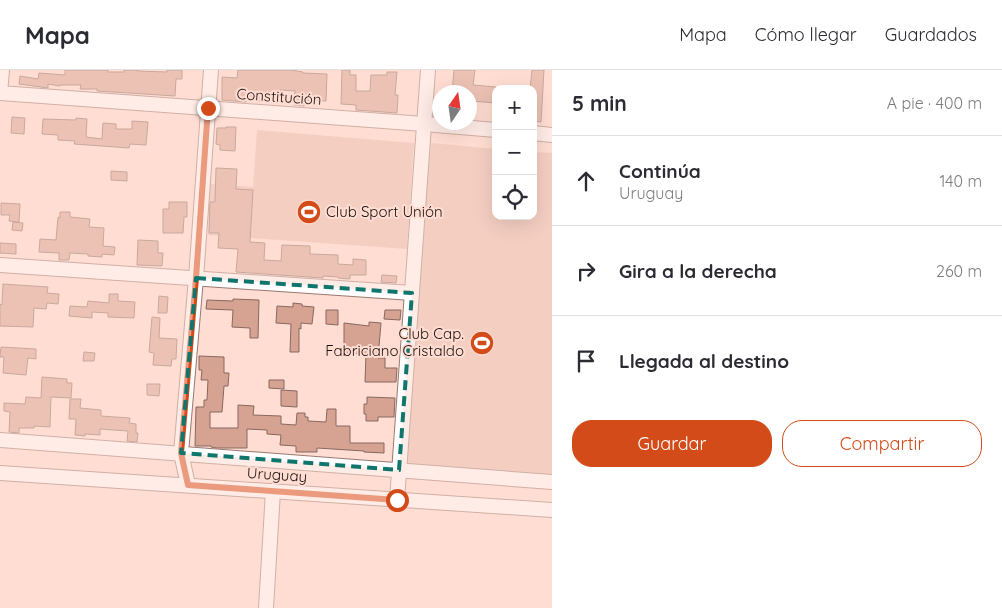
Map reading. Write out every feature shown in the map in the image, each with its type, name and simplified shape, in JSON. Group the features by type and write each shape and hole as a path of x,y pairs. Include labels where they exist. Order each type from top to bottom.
{"street":[{"path":"0,93 2,70"},
{"path":"188,485 181,453 211,70"},
{"path":"397,500 428,70"},
{"name":"Constitución","path":"0,93 492,130"},
{"path":"537,133 552,135"},
{"path":"0,265 412,293"},
{"path":"0,440 552,482"},
{"name":"Uruguay","path":"0,472 552,510"},
{"path":"266,608 273,491"}],"highlighted area":[{"path":"196,278 412,293 399,470 181,453"}],"shaded area":[{"name":"Club Sport Unión","path":"257,130 414,143 407,249 208,235 210,184 253,187"},
{"name":"Club Cap. Fabriciano Cristaldo","path":"431,143 492,149 492,220 537,220 537,152 552,153 552,482 399,470"}],"building":[{"path":"65,70 167,72 167,70 182,70 182,79 176,79 175,96 80,89 81,85 60,86 48,84 48,88 19,84 20,76 38,79 39,73 65,75"},
{"path":"238,70 291,70 303,73 327,74 326,101 308,100 304,101 304,106 294,105 295,91 280,90 280,93 275,93 275,97 262,96 261,101 222,100 222,77 237,78"},
{"path":"342,70 350,70 350,75 356,75 356,91 370,91 371,75 387,75 387,72 397,72 395,95 398,95 397,113 356,110 356,105 341,104"},
{"path":"454,70 475,70 473,85 453,85"},
{"path":"532,70 544,70 541,122 537,122 537,85 530,85"},
{"path":"477,85 492,87 492,103 477,102"},
{"path":"12,117 25,118 24,134 11,133"},
{"path":"76,118 87,119 86,137 102,139 103,123 116,124 116,129 132,129 132,121 148,122 146,145 130,144 129,148 74,144 75,141 58,140 58,135 42,134 43,119 76,120"},
{"path":"236,127 235,151 220,150 220,145 216,144 217,128"},
{"path":"216,168 237,169 236,189 253,190 250,242 265,243 264,260 281,261 282,245 310,246 310,254 338,255 338,264 353,265 353,259 366,260 366,275 350,275 350,279 236,272 238,249 218,248 219,233 209,233 210,202 215,202"},
{"path":"111,171 127,172 127,181 111,180"},
{"path":"169,202 187,202 187,217 184,217 183,233 163,233 163,209 169,209"},
{"path":"1,203 20,204 19,222 9,221 10,215 1,215"},
{"path":"60,212 70,212 70,217 90,219 89,227 104,228 103,246 115,247 114,255 102,254 102,257 70,253 69,260 59,260 59,253 39,252 40,239 56,240"},
{"path":"13,222 23,223 22,231 12,230"},
{"path":"138,240 158,241 158,253 163,253 162,266 137,265"},
{"path":"0,243 16,244 16,254 0,253"},
{"path":"382,275 397,276 396,283 381,282"},
{"path":"3,284 48,287 47,293 59,294 58,304 47,303 46,309 34,308 33,327 0,326 0,304 2,305"},
{"path":"109,294 118,294 118,301 135,302 134,318 108,317 108,313 92,312 92,318 69,316 70,306 87,307 88,301 109,303"},
{"path":"159,296 168,297 167,313 158,313"},
{"path":"233,299 259,300 258,338 250,338 250,328 232,327 233,310 206,309 207,300 233,301"},
{"path":"293,303 314,307 312,324 301,323 301,329 299,328 299,352 290,352 291,324 276,323 277,306 293,307"},
{"path":"326,310 338,310 338,325 326,324"},
{"path":"385,310 401,310 400,320 384,319"},
{"path":"152,317 160,318 159,338 177,339 176,359 172,359 171,366 153,365 154,353 149,352"},
{"path":"369,322 381,323 378,358 385,358 385,368 397,368 396,382 365,382 366,354 344,353 344,323 369,326"},
{"path":"1,347 36,349 36,359 28,358 26,375 3,373 4,357 0,357"},
{"path":"84,352 95,353 94,361 83,361"},
{"path":"199,356 224,357 224,373 229,373 228,386 224,386 222,412 210,412 210,428 238,428 238,405 254,406 253,415 281,416 281,424 296,425 297,413 305,413 308,421 326,422 327,409 336,409 336,426 350,426 350,443 384,443 384,453 317,448 317,452 296,452 296,446 280,445 281,435 267,434 267,430 247,429 247,448 195,446 196,407 204,407 204,400 207,400 208,380 201,380 202,370 199,370"},
{"path":"42,377 67,379 67,383 72,383 71,398 51,397 50,427 34,426 34,428 19,428 19,433 9,432 10,412 4,411 4,403 25,404 26,397 41,398"},
{"path":"269,380 284,380 284,389 269,388"},
{"path":"147,384 160,384 159,396 147,395"},
{"path":"281,390 297,391 297,407 281,406"},
{"path":"367,397 395,398 394,417 378,417 378,421 366,421 364,404 367,404"},
{"path":"70,399 81,399 80,408 101,410 101,416 130,418 129,423 136,424 137,442 127,441 128,431 100,429 100,435 75,435 76,419 69,419"}],"place":[{"name":"Club Sport Unión","path":"309,212"},
{"name":"Club Cap. Fabriciano Cristaldo","path":"482,343"}],"route":[{"path":"208,108 181,453 188,485 397,500"}]}
